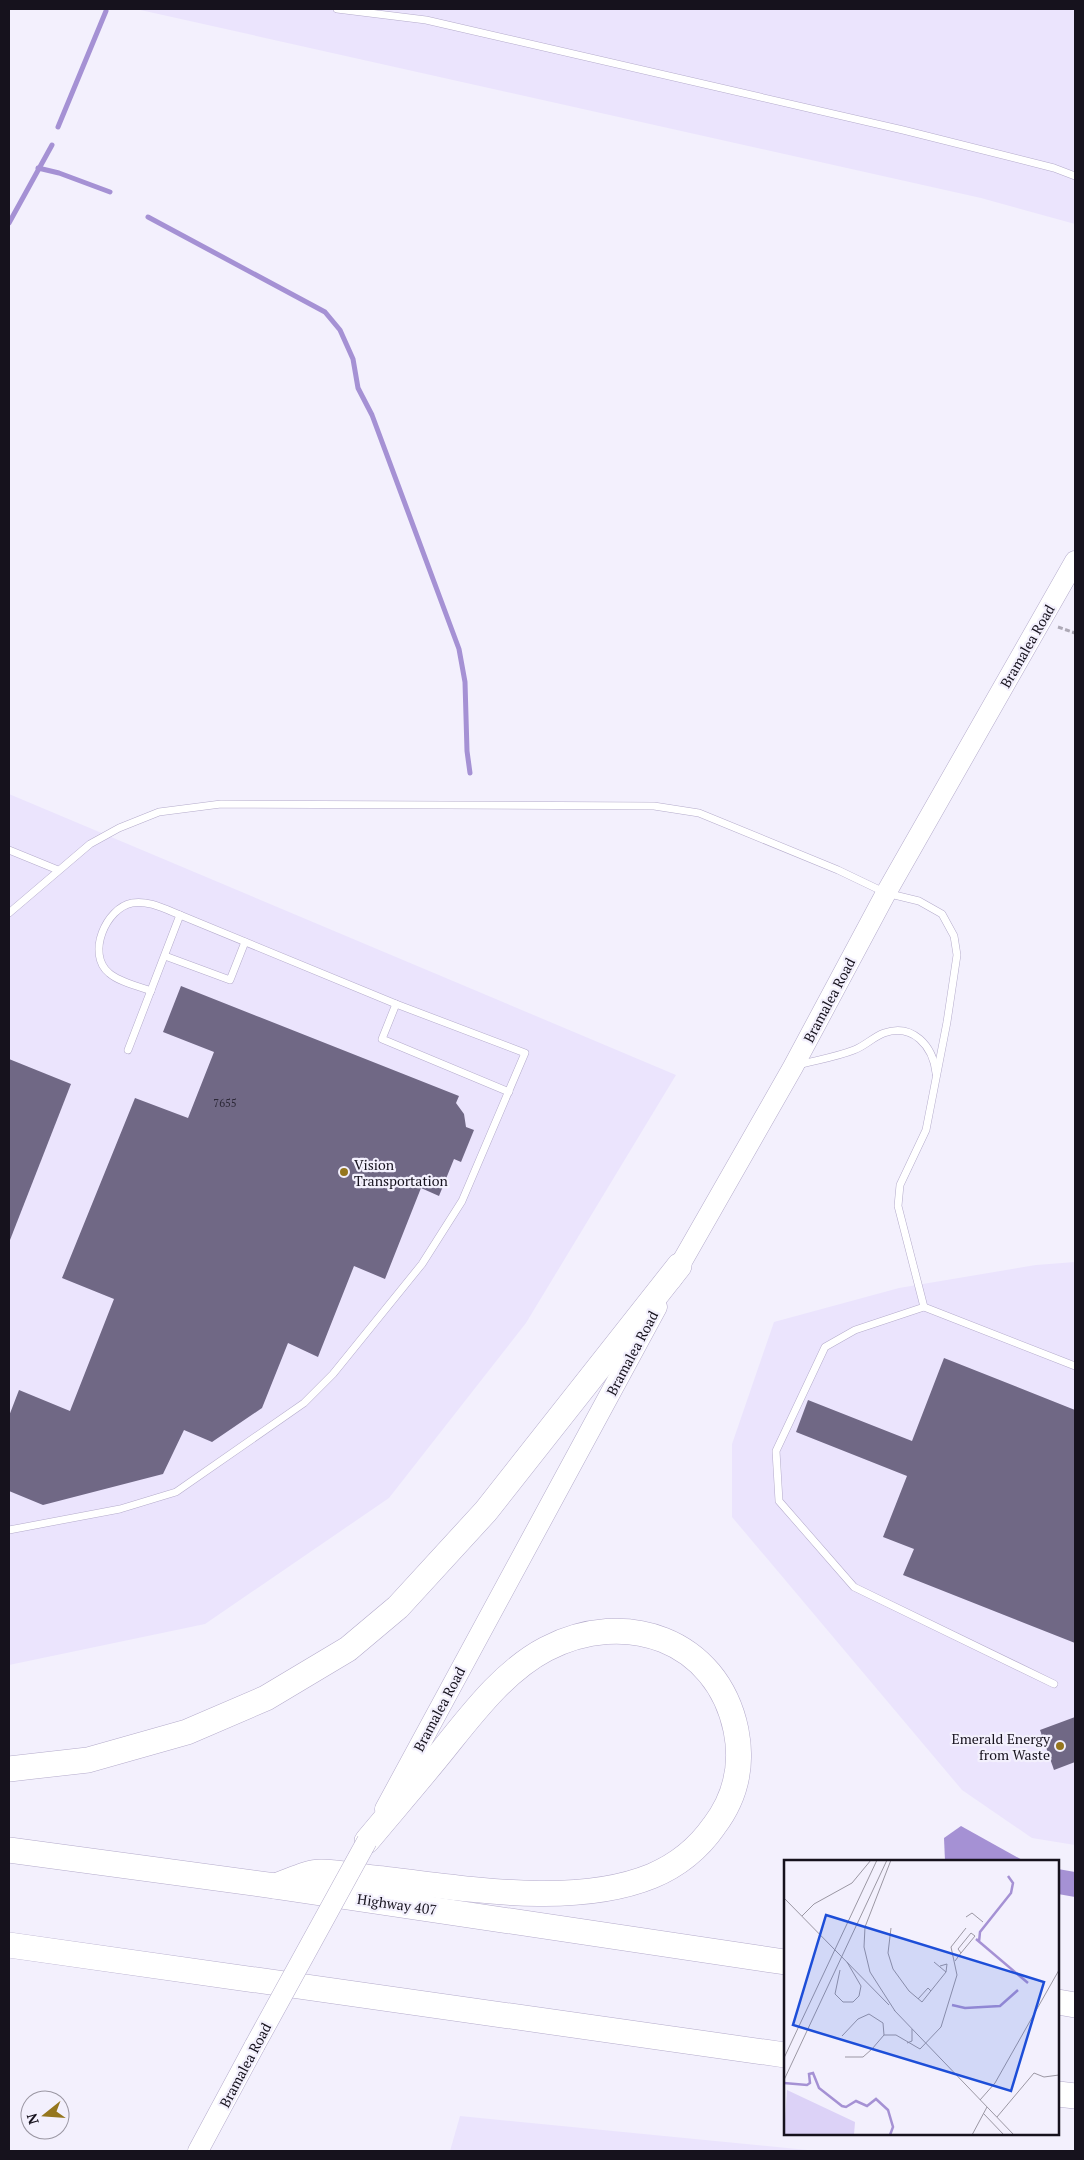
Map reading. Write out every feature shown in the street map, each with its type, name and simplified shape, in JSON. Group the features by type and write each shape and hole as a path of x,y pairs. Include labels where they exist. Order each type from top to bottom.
{"highway":[{"path":"9,1770 88,1760 187,1732 266,1698 348,1649 398,1607 486,1511 679,1266"},
{"path":"275,1886 318,1872 493,1891 560,1894 611,1888 654,1875 684,1858 703,1842 728,1805 736,1784 740,1763 738,1740 728,1702 715,1679 689,1652 671,1643 643,1633 619,1630 576,1637 546,1649 513,1673 467,1721 367,1842"},
{"name":"Highway 407","path":"9,1850 275,1886 784,1962"},
{"path":"9,1945 784,2055"},
{"path":"1059,2002 1075,2005"},
{"path":"1059,2094 1075,2096"}],"main road":[{"name":"Bramalea Road","path":"198,2151 679,1266 793,1067 886,893 1075,561"}],"lane":[{"path":"337,9 426,20 556,49 903,130 1054,168 1075,176"},
{"path":"9,913 90,844 119,828 159,812 221,804 654,806 698,813 794,851 886,893 920,901 942,914 954,936 957,955 948,1022 926,1130 900,1185 898,1197 898,1206 924,1308"},
{"path":"9,850 58,870"},
{"path":"9,1530 120,1509 176,1492 304,1403 334,1374 422,1264 462,1201 525,1053 396,1004 153,904 142,902 130,903 116,911 101,938 98,947 100,961 109,974 151,991"},
{"path":"128,1050 180,915"},
{"path":"165,956 230,980 245,942"},
{"path":"396,1004 382,1040 509,1092"},
{"path":"793,1067 855,1050 884,1033 897,1031 915,1036 929,1048 934,1059 936,1084"},
{"path":"1054,1684 854,1586 778,1501 776,1451 824,1347 855,1330 924,1308 1075,1366"}],"shaded area":[{"path":"136,9 1075,9 1075,224 981,198"},
{"path":"9,794 676,1075 526,1323 389,1498 205,1624 9,1665"},
{"name":"Emerald Energy from Waste","path":"1075,1262 1075,1845 1032,1838 962,1790 732,1517 732,1444 774,1322 899,1288 1036,1265"},
{"path":"961,1826 1022,1860 945,1860 944,1838"},
{"path":"1059,1869 1075,1872 1075,1897 1059,1894"},
{"path":"460,2116 817,2151 450,2151"}],"building":[{"path":"181,986 459,1096 456,1103 464,1114 466,1127 474,1130 461,1162 454,1159 439,1196 421,1188 385,1279 354,1266 318,1357 288,1343 262,1408 212,1442 184,1430 163,1474 43,1505 9,1491 9,1416 19,1390 70,1411 114,1299 62,1278 135,1098 188,1118 214,1052 163,1032"},
{"path":"9,1059 71,1084 10,1240 9,1240"},
{"path":"944,1358 1075,1410 1075,1643 903,1575 914,1549 883,1537 907,1476 796,1432 808,1400 912,1441"},
{"name":"Emerald Energy from Waste","path":"1075,1717 1075,1762 1054,1770 1040,1730"}],"waterway":[{"path":"58,127 106,11"},
{"path":"9,223 52,145"},
{"path":"38,168 59,173 110,192"},
{"path":"148,217 325,312 340,330 353,359 358,388 372,415 459,649 465,682 467,751 470,773"}],"place":[{"name":"Vision Transportation","path":"344,1172"},
{"name":"Emerald Energy from Waste","path":"1060,1746"}]}
